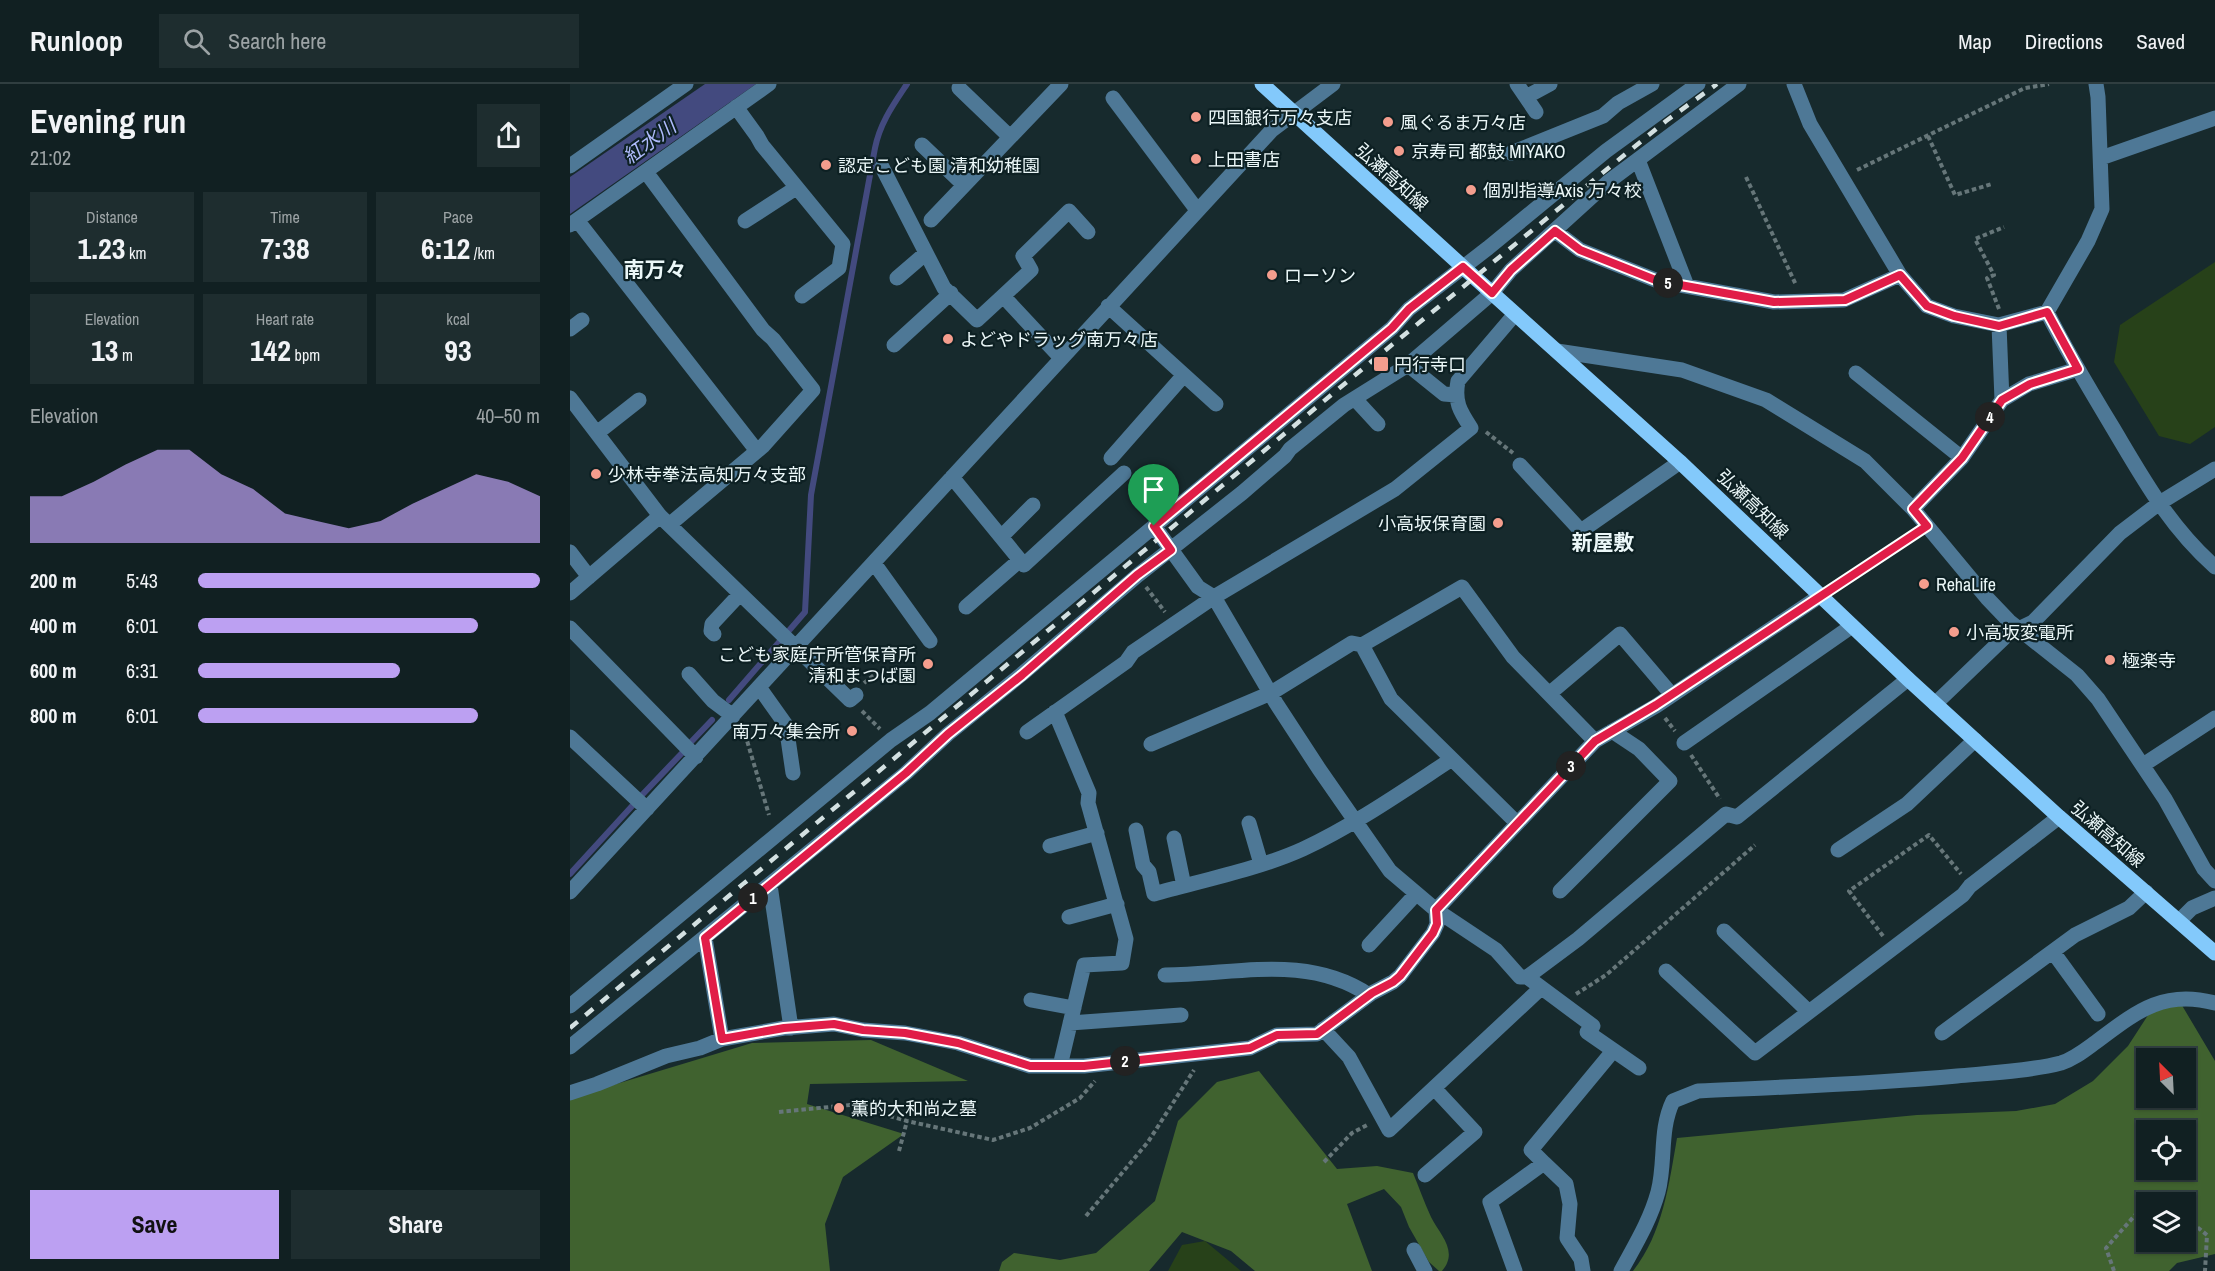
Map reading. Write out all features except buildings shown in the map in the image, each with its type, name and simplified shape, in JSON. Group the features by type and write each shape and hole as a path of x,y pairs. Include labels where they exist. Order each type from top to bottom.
{"main road":[{"name":"弘瀬高知線","path":"1262,84 1680,462 1935,704 2059,817 2215,953"}],"street":[{"path":"570,166 686,84"},
{"path":"756,451 573,222 769,84"},
{"path":"931,220 1059,84"},
{"path":"1517,84 1536,112"},
{"path":"1526,97 1550,84"},
{"path":"1511,153 1602,116 1618,103 1652,84"},
{"path":"570,1006 891,740 930,713 1392,328 1409,309 1614,145 1698,84"},
{"path":"570,1047 906,773 948,734 1022,675 1137,575 1242,493 1344,405 1408,365 1492,293 1511,270 1608,182 1739,84"},
{"path":"1794,84 1810,124 1900,275 1927,306 1946,314 2002,325 2047,312 2088,241 2102,209 2096,84"},
{"path":"570,892 759,687 787,639 874,563 1272,130 1328,86"},
{"path":"959,88 1010,137"},
{"path":"1113,98 1197,210"},
{"path":"736,107 762,146 843,244 840,268 802,296"},
{"path":"2101,158 2215,118"},
{"path":"922,145 964,185"},
{"path":"1638,160 1687,286"},
{"path":"882,168 944,288 976,320 1031,270 1023,256 1069,211 1088,232"},
{"path":"570,593 756,451 813,390 773,339 763,330 646,172"},
{"path":"746,221 796,188"},
{"path":"1555,231 1580,250 1658,281 1774,302 1845,300 1900,275"},
{"path":"897,278 926,253"},
{"path":"894,345 951,293"},
{"path":"1003,296 1061,358"},
{"path":"1108,306 1216,404"},
{"path":"2047,312 2158,504 2191,545 2215,567"},
{"path":"1027,732 1126,662 1133,652 1214,597 1395,489 1470,428 1463,417 1456,395 1458,381 1515,314"},
{"path":"2002,325 2002,400"},
{"path":"1557,351 1682,370 1766,400 1865,461 1913,509 1987,598 2010,621 2077,675 2098,699 2165,799 2204,869 2215,881"},
{"path":"1408,365 1444,394 1456,395"},
{"path":"1913,509 1962,458 2002,400 2030,384 2078,369"},
{"path":"1856,373 1962,458"},
{"path":"1111,458 1184,375"},
{"path":"570,398 664,520 787,639 853,697"},
{"path":"1355,399 1378,424"},
{"path":"597,433 639,400"},
{"path":"1520,465 1581,531 1680,462"},
{"path":"1935,704 2008,634 2033,622 2120,533 2158,504 2215,468"},
{"path":"952,477 1024,565 1124,473"},
{"path":"1001,537 1033,505"},
{"path":"1154,526 1198,587 1214,597 1319,769 1390,871 1436,910 1496,950 1520,976 1527,977 1593,1026 1587,1032 1639,1068"},
{"path":"570,552 589,577"},
{"path":"966,607 1020,560"},
{"path":"874,563 930,641"},
{"path":"1151,744 1271,693 1352,643 1362,645 1462,586 1514,657 1595,741"},
{"path":"714,634 711,631 712,624 740,594"},
{"path":"570,1093 666,1056 700,1048 722,1039 834,1024 863,1030 905,1033 958,1043 1030,1066 1084,1066 1250,1048 1277,1035 1317,1034 1369,995 1393,982 1406,969 1433,933 1437,924 1436,910 1595,741 1672,695 1820,596"},
{"path":"1684,743 1852,626"},
{"path":"570,628 696,757"},
{"path":"1549,694 1620,634 1672,695"},
{"path":"1362,645 1391,699 1517,823"},
{"path":"689,674 713,701 733,716"},
{"path":"1527,977 1578,939 1726,814 1737,817 1908,679"},
{"path":"759,687 786,725 793,772"},
{"path":"1056,712 1089,793 1088,803 1126,939 1122,963 1084,965 1060,1066"},
{"path":"2143,765 2215,718"},
{"path":"1560,891 1670,781 1639,748 1612,731"},
{"path":"570,737 647,809"},
{"path":"1838,850 1907,804 1975,740"},
{"path":"1136,830 1143,865 1149,872 1154,894 1261,864 1302,849 1356,821 1452,759"},
{"path":"1666,971 1755,1053 1963,895 1970,886 2059,817"},
{"path":"1249,823 1261,864"},
{"path":"1050,846 1097,833"},
{"path":"1174,838 1184,886"},
{"path":"770,885 791,1028"},
{"path":"1942,1033 2075,935 2129,908 2146,892"},
{"path":"1369,945 1416,894"},
{"path":"2179,921 2192,908 2215,898"},
{"path":"1069,917 1117,904"},
{"path":"1724,931 1809,1012"},
{"path":"705,938 722,1039"},
{"path":"2053,952 2098,1014"},
{"path":"1165,975 1283,968 1353,984 1369,995"},
{"path":"1323,1029 1349,1057 1389,1130 1541,988"},
{"path":"1620,1271 1647,1225 1658,1190 1666,1117 1672,1101 1698,1091 1886,1083 1999,1072 2062,1063 2076,1056 2148,1006 2182,997 2215,1003"},
{"path":"1031,1000 1074,1008"},
{"path":"1070,1023 1181,1014"},
{"path":"1583,1271 1581,1259 1568,1238 1570,1204 1566,1184 1531,1150 1613,1051"},
{"path":"1425,1175 1474,1132 1434,1088"},
{"path":"1515,1271 1490,1202 1544,1163"},
{"path":"1414,1250 1425,1271"}],"path":[{"path":"1842,177 2025,88 2049,84"},
{"path":"1928,136 1955,195 1992,184"},
{"path":"1746,177 1803,301"},
{"path":"2002,325 1987,278 1994,274 1975,238 2004,227"},
{"path":"1470,428 1485,431 1515,455 1520,465"},
{"path":"1820,596 1927,526"},
{"path":"1137,575 1175,624"},
{"path":"853,697 891,740"},
{"path":"733,716 741,721 768,815"},
{"path":"1893,948 1849,891 1929,835 1970,886"},
{"path":"1563,1003 1606,975 1755,845"},
{"path":"1086,1216 1148,1142 1205,1053"},
{"path":"779,1112 850,1105 907,1121 993,1140 1030,1128 1080,1098 1115,1062"},
{"path":"899,1151 907,1121"},
{"path":"1324,1162 1352,1133 1373,1122"},
{"path":"2114,1271 2106,1248 2136,1215"},
{"path":"2196,1226 2207,1235 2205,1271"}],"green space":[{"path":"2215,262 2215,427 2190,444 2159,436 2114,362 2120,325"},
{"path":"2180,1002 2215,1061 2215,1254 2177,1263 2169,1271 1633,1271 1651,1241 1658,1224 1677,1138 1917,1115 2016,1111 2055,1104 2093,1081 2128,1046 2152,1009"},
{"path":"871,1040 968,1081 810,1084 807,1104 904,1134 843,1177 825,1224 830,1271 570,1271 570,1098 752,1043"},
{"path":"1259,1071 1337,1169 1377,1166 1413,1173 1431,1217 1446,1243 1449,1257 1442,1271 1429,1262 1409,1227 1401,1207 1384,1189 1347,1204 1372,1271 1255,1271 1231,1251 1182,1232 1149,1271 999,1271 1002,1262 1014,1253 1060,1260 1096,1253 1155,1201 1178,1121 1217,1082"},
{"path":"1205,1241 1241,1271 1168,1271 1182,1245"}],"water":[{"name":"紅水川","path":"705,84 756,84 570,214 570,177"}],"waterway":[{"path":"729,700 805,612 811,495 875,148 884,122 907,84"},
{"path":"691,742 712,720"},
{"path":"642,795 682,753"},
{"path":"570,874 633,805"}],"railway":[{"path":"570,1028 1360,371 1666,121 1717,84"}],"place":[{"name":"四国銀行万々支店","path":"1196,117"},
{"name":"風ぐるま万々店","path":"1388,122"},
{"name":"京寿司 都鼓 MIYAKO","path":"1399,151"},
{"name":"上田書店","path":"1196,159"},
{"name":"認定こども園 清和幼稚園","path":"826,165"},
{"name":"個別指導Axis 万々校","path":"1471,190"},
{"name":"ローソン","path":"1272,275"},
{"name":"よどやドラッグ南万々店","path":"948,339"},
{"name":"円行寺口","path":"1381,364"},
{"name":"少林寺拳法高知万々支部","path":"596,474"},
{"name":"小高坂保育園","path":"1498,523"},
{"name":"RehaLife","path":"1924,584"},
{"name":"小高坂変電所","path":"1954,632"},
{"name":"極楽寺","path":"2110,660"},
{"name":"こども家庭庁所管保育所 清和まつば園","path":"928,664"},
{"name":"南万々集会所","path":"852,731"},
{"name":"薫的大和尚之墓","path":"839,1108"}],"district":[{"name":"南万々","path":"655,269"},
{"name":"新屋敷","path":"1603,542"}],"route":[{"path":"1555,231 1580,250 1636,274 1658,281 1774,302 1845,300 1900,275 1927,306 1938,312 1989,325 1999,326 2047,312 2078,369 2030,384 2002,400 1962,458 1913,509 1927,526 1656,705 1595,741 1436,910 1437,924 1433,933 1400,976 1372,993 1317,1034 1277,1035 1250,1048 1084,1066 1030,1066 958,1043 905,1033 863,1030 834,1024 784,1028 722,1039 705,938 906,773 948,734 1022,675 1137,575 1171,550 1154,526 1392,328 1409,309 1463,267 1492,293 1511,270 1555,231"}]}
